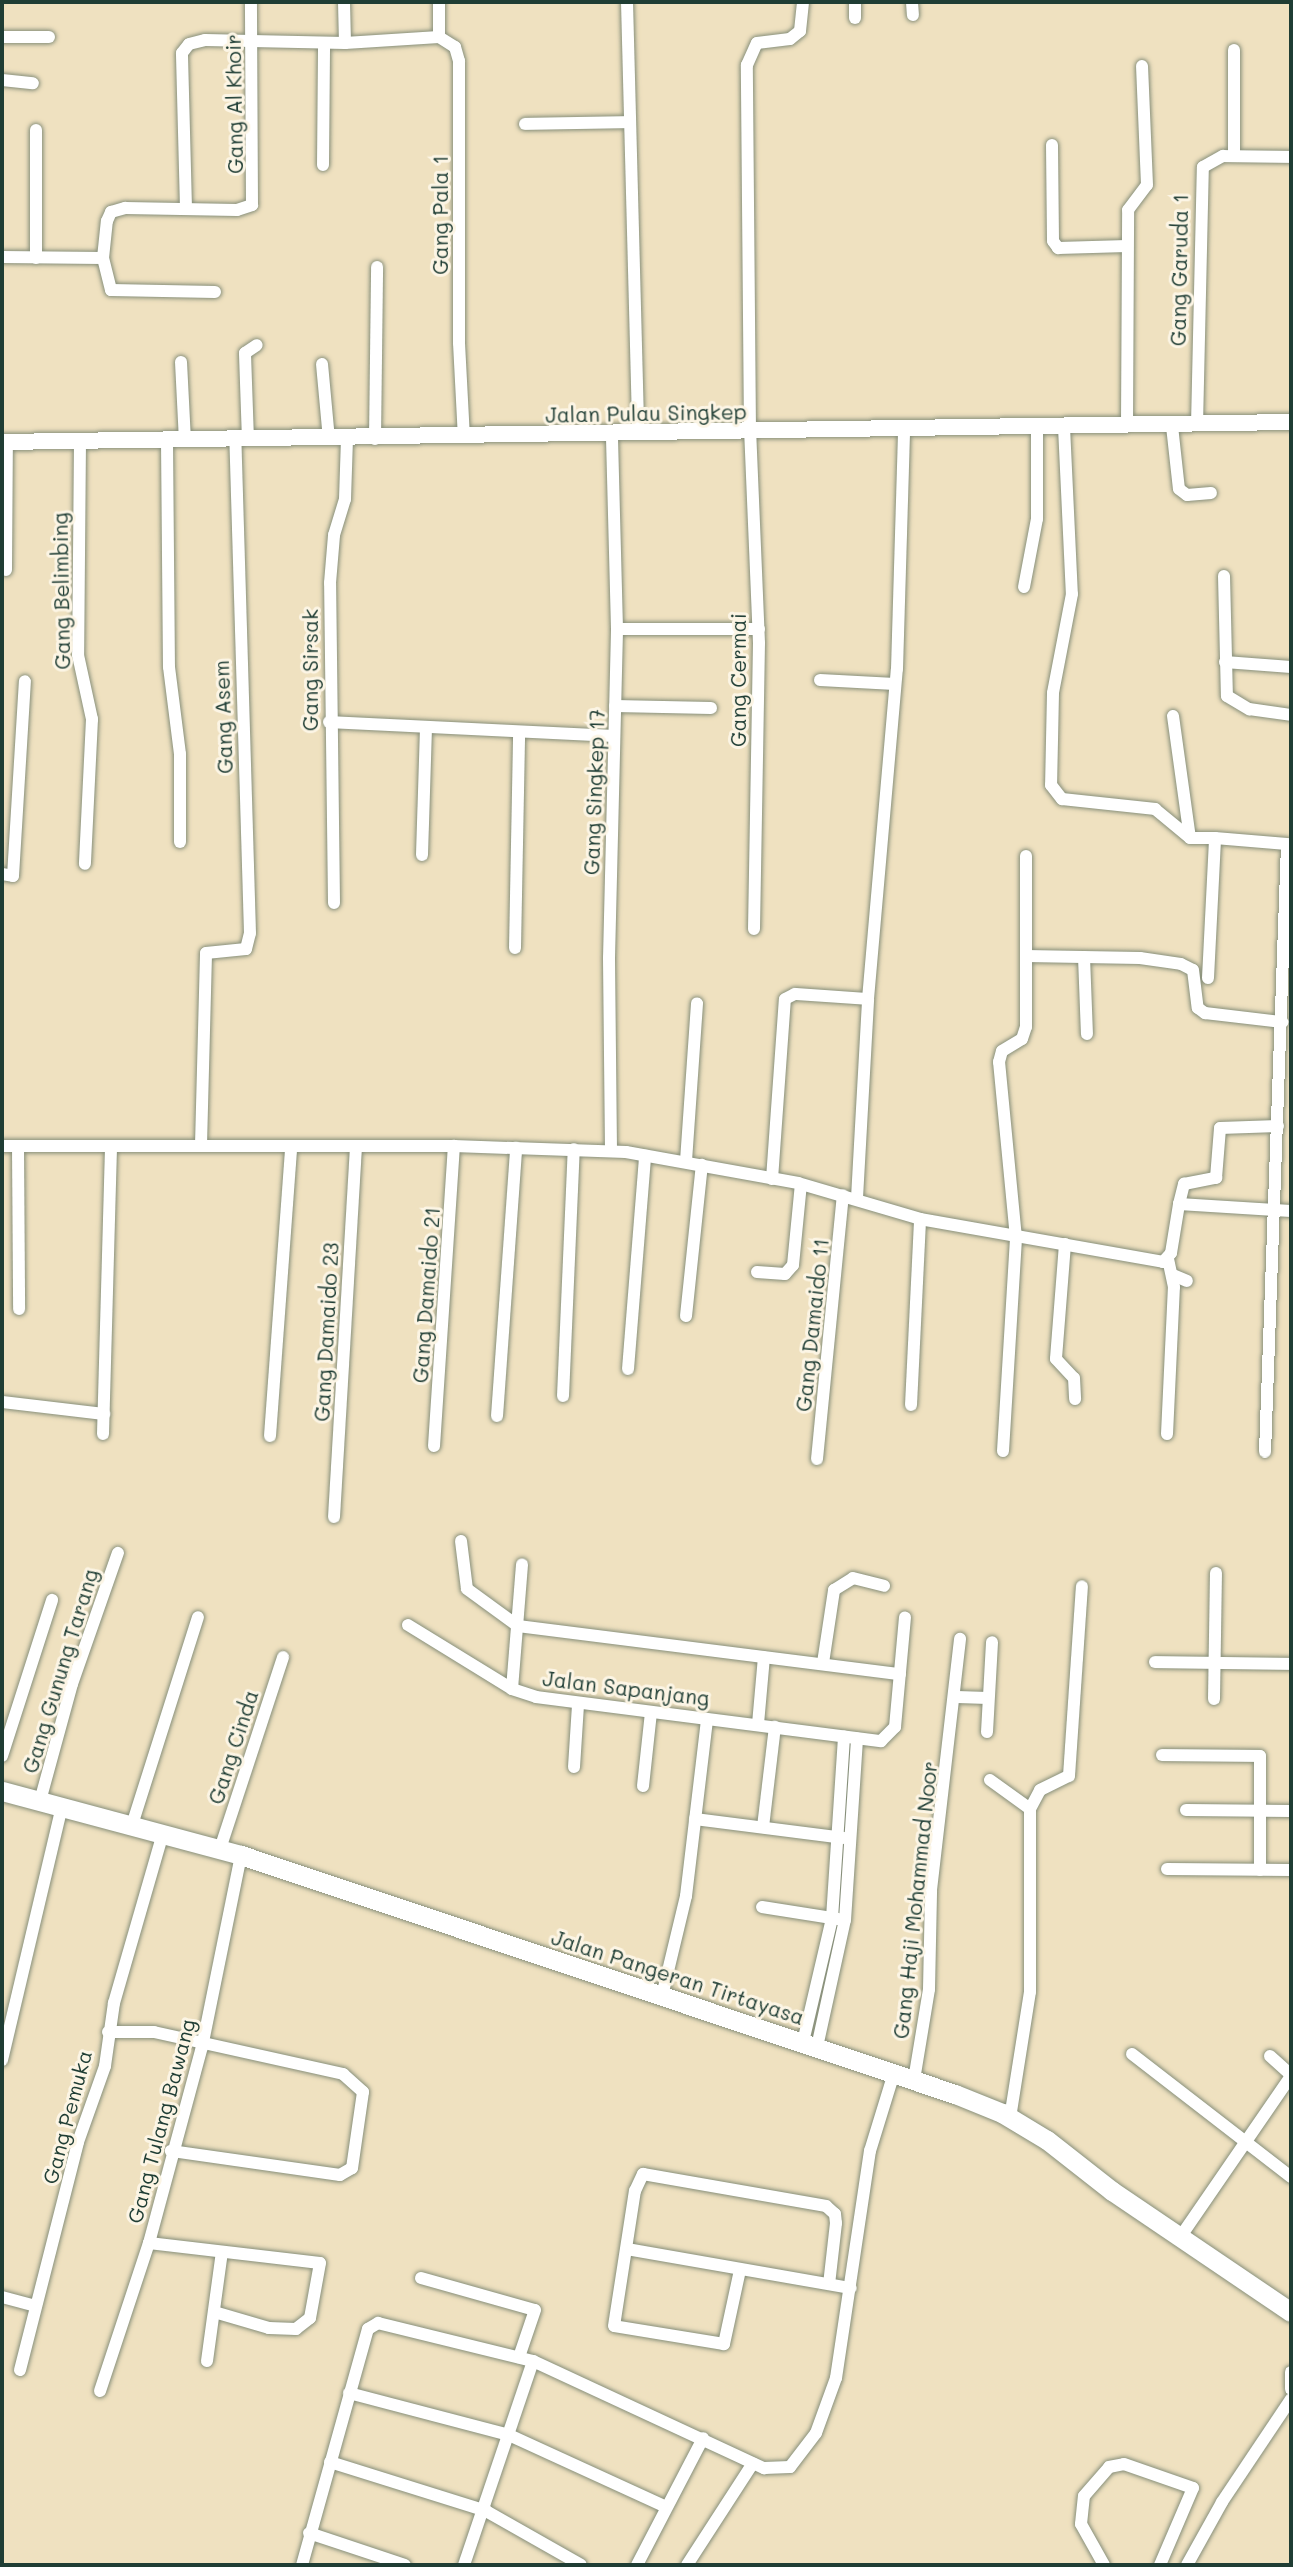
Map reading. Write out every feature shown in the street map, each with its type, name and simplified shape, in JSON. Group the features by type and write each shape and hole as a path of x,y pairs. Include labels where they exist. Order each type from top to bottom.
{"main road":[{"name":"Jalan Pangeran Tirtayasa","path":"2,1791 242,1855 894,2073 1010,2118 1291,2312"}],"street":[{"name":"Gang Al Khoir","path":"186,208 236,210 252,205 251,2"},
{"path":"344,2 345,43"},
{"path":"215,292 120,293 106,285 103,258 111,212 125,208 186,208 182,53 189,44 205,40 345,43 439,37 439,2"},
{"path":"627,2 638,434"},
{"name":"Gang Cermai","path":"754,929 759,629 750,431 747,65 757,43 790,39 800,31 803,2"},
{"path":"855,2 855,18"},
{"path":"2,37 49,37"},
{"name":"Gang Pala 1","path":"439,37 455,47 459,61 459,344 464,437"},
{"path":"323,165 324,43"},
{"path":"1234,50 1234,156"},
{"path":"1126,426 1126,246 1129,203 1147,185 1142,66"},
{"path":"2,80 33,83"},
{"path":"525,124 629,122"},
{"path":"36,130 36,258"},
{"path":"1052,145 1053,241 1058,248 1126,246"},
{"name":"Gang Garuda 1","path":"1196,425 1199,177 1209,160 1234,156 1291,157"},
{"path":"2,257 103,258"},
{"path":"375,439 377,267"},
{"path":"242,440 245,353 257,345"},
{"path":"181,362 185,440"},
{"path":"322,364 329,439"},
{"name":"Jalan Pulau Singkep","path":"4,442 375,439 1291,422"},
{"path":"1172,426 1181,492 1211,493"},
{"path":"1024,587 1037,519 1037,427"},
{"path":"1064,427 1072,594 1053,693 1051,785 1062,799 1155,810 1190,838 1283,842 1290,848 1288,965 1282,1022 1277,1209 1265,1452"},
{"path":"857,1198 867,999 895,684 904,430"},
{"name":"Gang Singkep 17","path":"611,1150 609,958 617,629 612,435"},
{"name":"Gang Sirsak","path":"334,903 329,722 330,583 334,535 345,499 347,439"},
{"name":"Gang Asem","path":"201,1145 206,953 246,949 250,933 242,440"},
{"name":"Gang Belimbing","path":"80,441 78,655 92,719 85,864"},
{"path":"167,441 169,667 180,754 180,842"},
{"path":"4,442 6,570"},
{"path":"1224,576 1225,662 1231,701 1249,709 1291,715"},
{"path":"617,629 759,629"},
{"path":"1225,662 1291,667"},
{"path":"820,680 895,684"},
{"path":"2,874 13,876 25,681"},
{"path":"615,706 711,708"},
{"path":"1173,716 1190,838"},
{"path":"329,722 519,734 614,736"},
{"path":"422,855 426,727"},
{"path":"515,948 519,734"},
{"path":"1209,978 1215,838"},
{"path":"1003,1451 1016,1238 999,1062 1002,1051 1025,1034 1026,856"},
{"path":"1027,956 1181,964 1193,970 1198,1008 1205,1013 1282,1022"},
{"path":"1084,957 1087,1034"},
{"path":"772,1179 785,999 795,994 867,999"},
{"path":"685,1161 696,1003"},
{"path":"1167,1434 1174,1275 1168,1259 1184,1184 1216,1178 1220,1128 1278,1126"},
{"path":"2,1146 201,1145 291,1149 454,1146 611,1150 685,1161 801,1184 857,1198 920,1219 1016,1238 1163,1262 1168,1259"},
{"path":"103,1434 111,1146"},
{"name":"Gang Damaido 21","path":"433,1446 454,1146"},
{"path":"18,1147 19,1309"},
{"name":"Gang Damaido 23","path":"334,1517 356,1148"},
{"path":"497,1416 516,1148"},
{"path":"270,1436 291,1149"},
{"path":"563,1395 574,1149"},
{"path":"628,1368 645,1156"},
{"path":"687,1316 702,1165"},
{"path":"757,1272 791,1271 801,1184"},
{"name":"Gang Damaido 11","path":"817,1459 843,1195"},
{"path":"1179,1204 1291,1211"},
{"path":"911,1405 920,1219"},
{"path":"1065,1244 1056,1359 1074,1378 1075,1399"},
{"path":"1174,1275 1187,1281"},
{"path":"2,1402 104,1414"},
{"path":"461,1541 467,1589 518,1626 900,1674 905,1617"},
{"name":"Gang Gunung Tarang","path":"40,1801 72,1684 118,1553"},
{"path":"512,1689 522,1564"},
{"path":"1214,1699 1216,1573"},
{"path":"823,1663 834,1590 853,1578 884,1586"},
{"path":"1010,2118 1030,1992 1030,1809 1040,1790 1069,1776 1082,1587"},
{"path":"2,1756 52,1600"},
{"path":"132,1825 198,1617"},
{"name":"Jalan Sapanjang","path":"408,1625 512,1689 578,1705 758,1724 881,1741 895,1727 900,1674"},
{"name":"Gang Haji Mohammad Noor","path":"914,2080 929,1989 931,1890 957,1697 960,1639"},
{"path":"987,1731 992,1643"},
{"name":"Gang Cinda","path":"220,1849 283,1657"},
{"path":"758,1724 764,1657"},
{"path":"1155,1662 1291,1664"},
{"path":"957,1697 988,1698"},
{"path":"574,1767 578,1705"},
{"path":"643,1786 651,1712"},
{"path":"662,1996 686,1896 707,1719"},
{"path":"763,1827 775,1727"},
{"path":"810,2045 838,1919 850,1737"},
{"path":"1163,1755 1260,1756 1260,1870"},
{"path":"990,1780 1030,1809"},
{"path":"2,2060 62,1807"},
{"path":"1186,1810 1291,1811"},
{"path":"695,1819 843,1838"},
{"name":"Gang Pemuka","path":"20,2371 78,2142 105,2066 108,2032 163,1833"},
{"name":"Gang Tulang Bawang","path":"100,2391 149,2243 171,2151 202,2047 242,1855"},
{"path":"1167,1869 1291,1870"},
{"path":"762,1907 838,1919"},
{"path":"108,2032 154,2032 202,2047 352,2078 363,2092 352,2168 340,2175 171,2151"},
{"path":"1132,2054 1291,2177"},
{"path":"1181,2236 1243,2141 1291,2076 1270,2056"},
{"path":"302,2565 368,2329 378,2323 533,2361 753,2463 774,2470 790,2467 816,2433 836,2378 870,2151 894,2073"},
{"path":"740,2270 729,2338 718,2347 614,2326 637,2180 652,2174 826,2206 835,2214 836,2223 829,2284"},
{"path":"149,2243 320,2263 310,2318 296,2329 269,2328 214,2312"},
{"path":"627,2249 851,2288"},
{"path":"207,2361 222,2252"},
{"path":"421,2278 536,2310 519,2357"},
{"path":"2,2297 36,2306"},
{"path":"464,2565 486,2511 533,2361"},
{"path":"1291,2372 1291,2389"},
{"path":"349,2393 509,2435 666,2507"},
{"path":"1187,2565 1222,2502 1291,2399"},
{"path":"637,2565 703,2438"},
{"path":"330,2462 486,2511 581,2565"},
{"path":"687,2565 753,2463"},
{"path":"1104,2565 1081,2524 1084,2496 1096,2476 1109,2467 1124,2464 1194,2488 1160,2565"},
{"path":"309,2533 386,2561 405,2565"}]}
